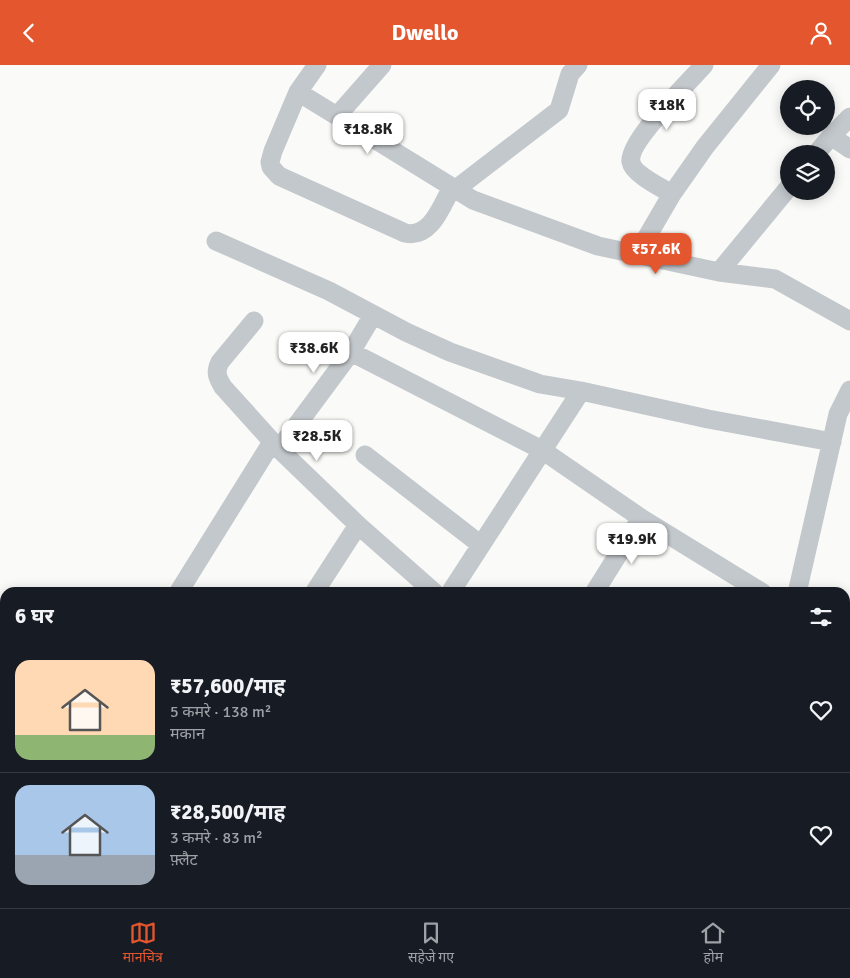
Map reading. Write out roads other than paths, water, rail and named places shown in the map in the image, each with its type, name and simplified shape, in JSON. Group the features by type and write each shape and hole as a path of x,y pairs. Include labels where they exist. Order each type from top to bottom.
{"street":[{"path":"316,65 298,92 273,151 270,162 271,167 279,176 405,233 414,235 421,233 434,219 454,188 559,110 569,68"},
{"path":"337,116 382,65"},
{"path":"672,194 637,171 631,162 631,154 646,129 704,65"},
{"path":"637,254 672,194 705,147 771,65"},
{"path":"298,92 473,201 598,246 719,272 775,279 850,321"},
{"path":"824,145 850,117"},
{"path":"831,136 850,149"},
{"path":"719,272 780,198"},
{"path":"216,241 336,295 406,333 498,370 540,384 708,419 832,442"},
{"path":"182,587 275,445 351,352 373,315"},
{"path":"254,321 220,362 216,375 223,387 275,445 358,525 428,587"},
{"path":"351,352 542,450 642,518 753,587"},
{"path":"798,587 838,414 850,390"},
{"path":"454,587 580,391"},
{"path":"365,455 481,545"},
{"path":"598,587 642,518"},
{"path":"318,587 358,525"}]}
